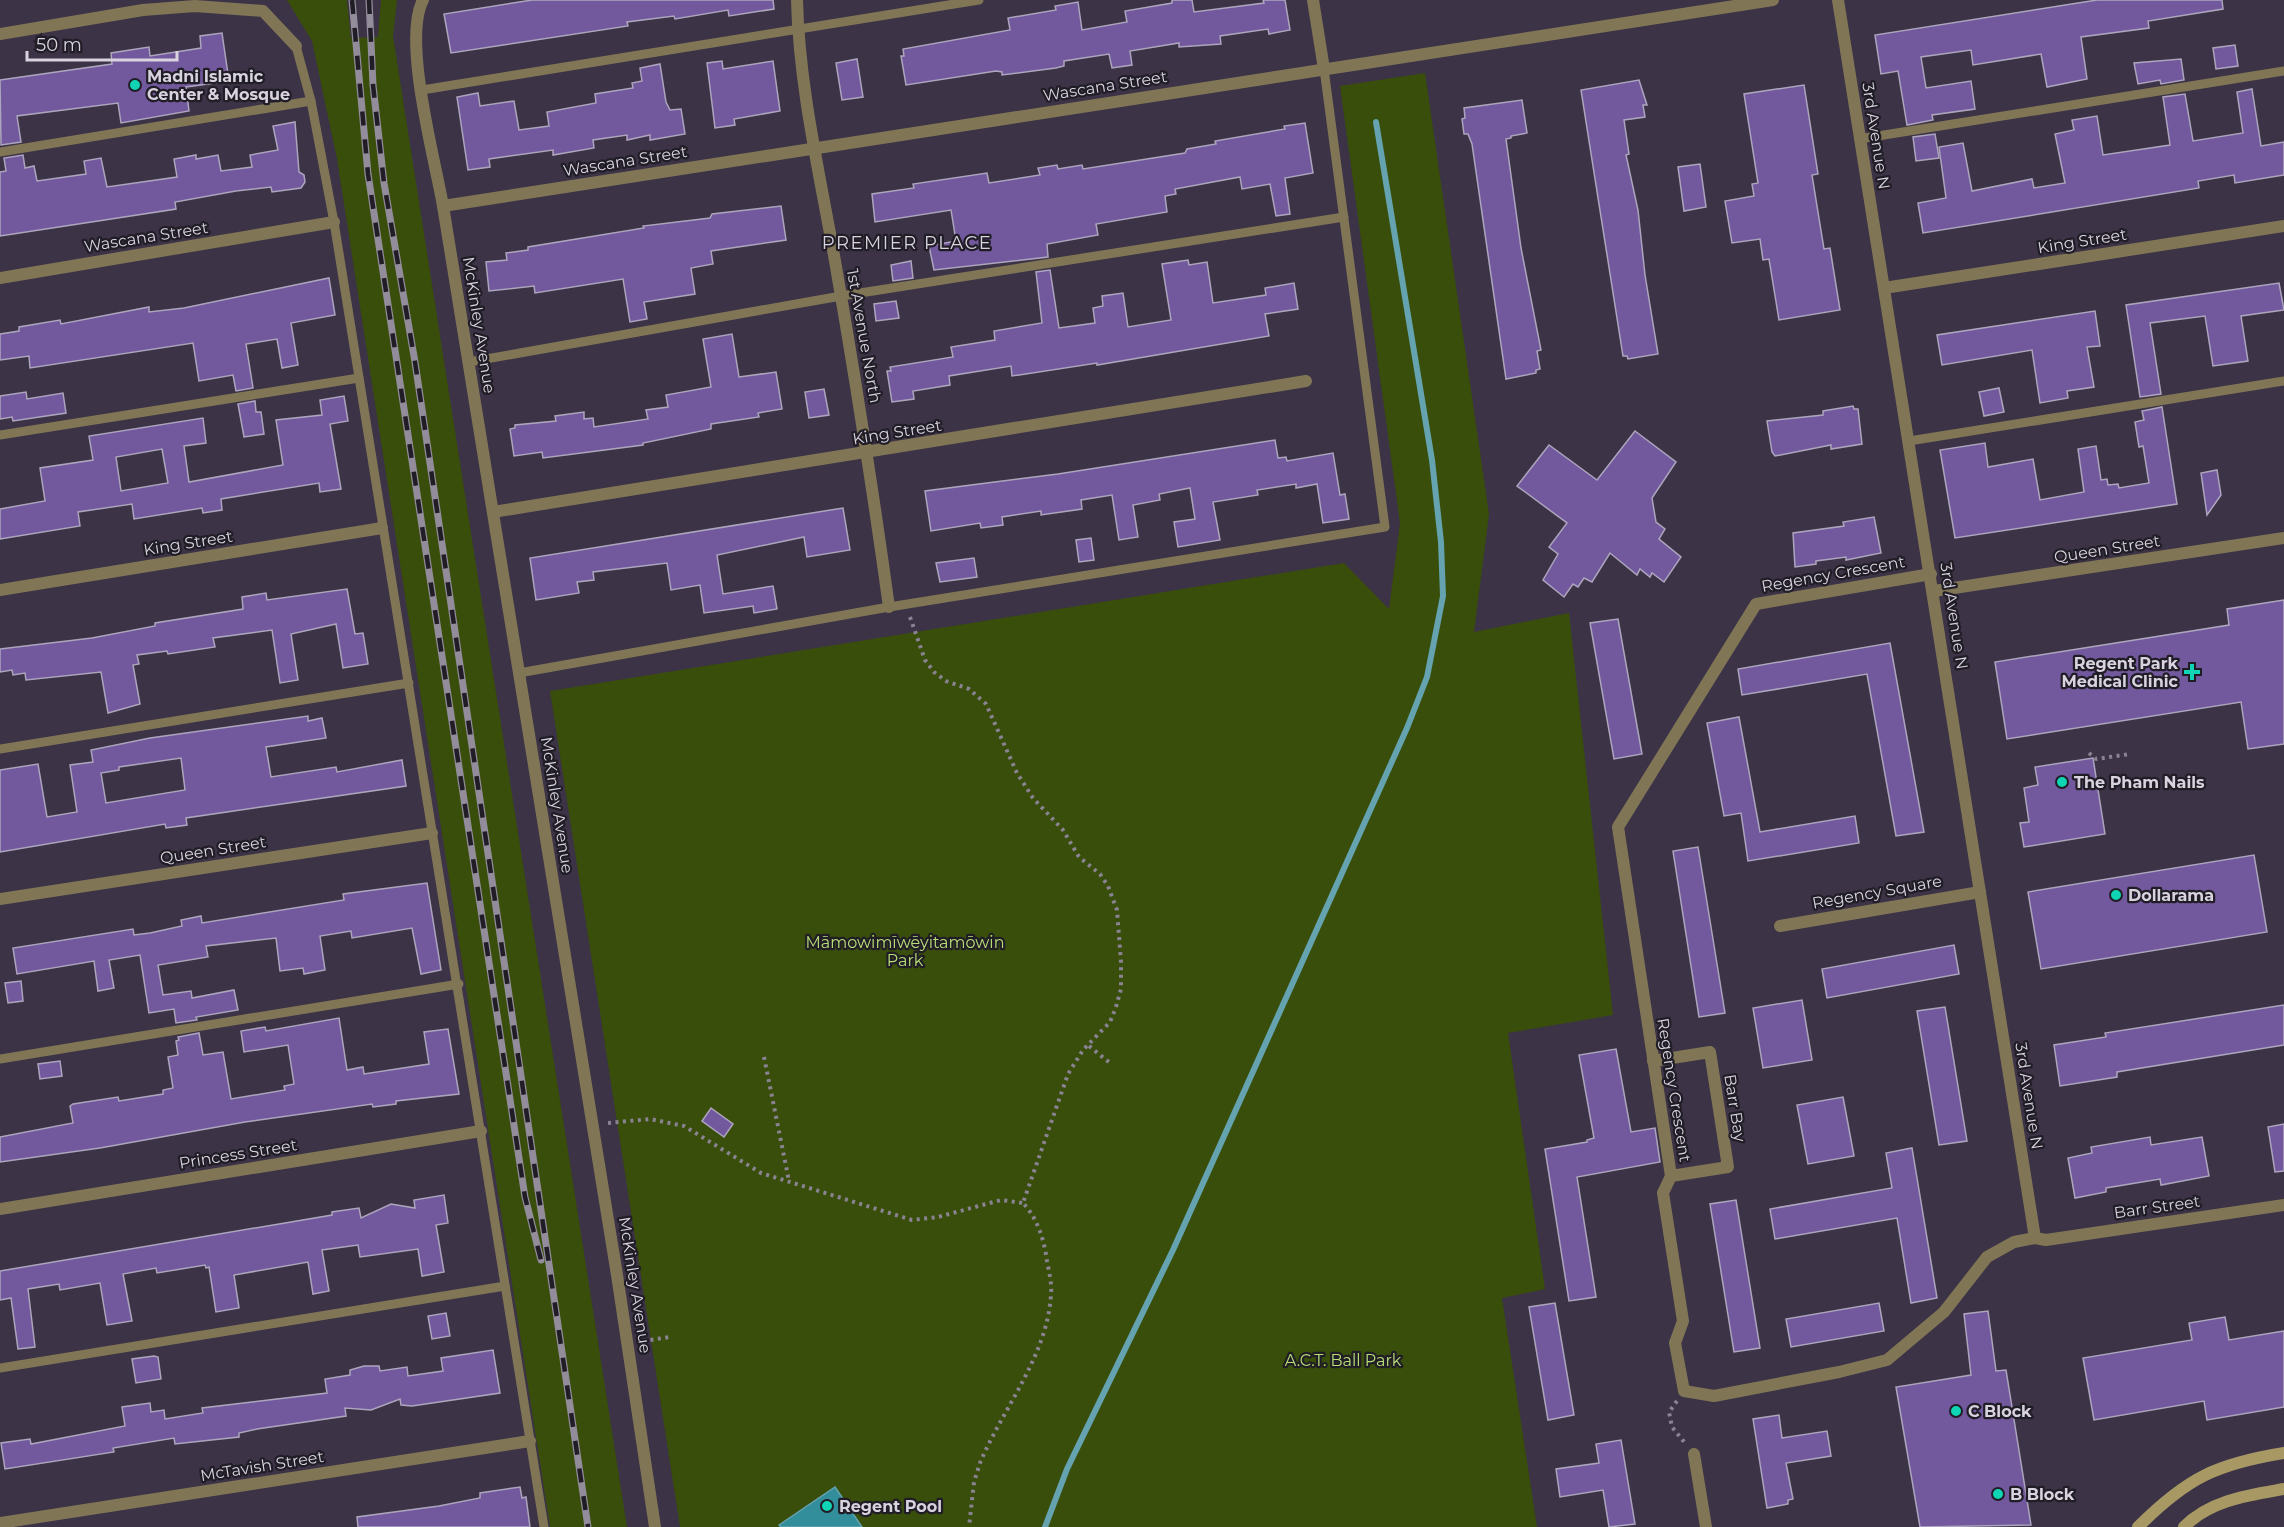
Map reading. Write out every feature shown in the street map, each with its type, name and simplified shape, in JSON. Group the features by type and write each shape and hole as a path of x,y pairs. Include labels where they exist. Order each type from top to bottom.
{"street":[{"name":"McKinley Avenue","path":"423,0 414,38 593,1126 655,1527"},
{"name":"1st Avenue North","path":"797,0 798,31 815,148 867,454 889,607"},
{"path":"1313,0 1324,69"},
{"name":"Wascana Street","path":"443,206 1773,0"},
{"name":"3rd Avenue N","path":"1838,0 1934,591 2035,1238"},
{"path":"0,34 142,10 195,6 263,11 296,46"},
{"name":"Wascana Street","path":"0,278 334,222"},
{"name":"King Street","path":"1884,288 2284,226"},
{"name":"King Street","path":"493,512 867,454 1306,381"},
{"name":"King Street","path":"0,590 382,528"},
{"name":"Queen Street","path":"1934,591 2284,538"},
{"name":"Regency Crescent","path":"1684,1391 1675,1342 1683,1322 1662,1193 1671,1176 1618,827 1756,604 1931,574"},
{"name":"Queen Street","path":"0,899 432,833"},
{"name":"Regency Square","path":"1780,926 1980,892"},
{"name":"Barr Bay","path":"1653,1061 1710,1052 1728,1167 1671,1176"},
{"name":"Princess Street","path":"0,1209 481,1131"},
{"name":"Barr Street","path":"2035,1238 2046,1240 2284,1205"},
{"path":"1684,1391 1714,1396 1839,1372 1887,1360 1944,1312 1987,1257 2014,1242 2035,1238"},
{"name":"McTavish Street","path":"0,1523 530,1441"},
{"path":"2139,1527 2185,1484 2218,1467 2284,1453"},
{"path":"1694,1454 1706,1527"},
{"path":"2184,1527 2213,1507 2242,1496 2284,1489"}],"lane":[{"path":"422,90 979,0"},
{"path":"296,46 311,101 334,222 432,833 459,984 544,1527"},
{"path":"519,673 889,607 1384,527 1324,69"},
{"path":"1859,139 2284,70"},
{"path":"0,152 311,101"},
{"path":"469,362 841,296 1344,217"},
{"path":"0,435 359,378"},
{"path":"1909,441 2284,381"},
{"path":"0,748 409,683"},
{"path":"0,1059 459,984"},
{"path":"0,1368 505,1286"}],"path":[{"path":"908,605 911,625 925,660 934,672 946,681 969,689 986,704 1022,782 1033,798 1063,830 1079,857 1100,874 1114,900 1120,933 1121,989 1110,1022 1078,1057 1068,1074 1023,1203"},
{"path":"2089,753 2096,759 2130,754"},
{"path":"1089,1046 1110,1063"},
{"path":"764,1057 789,1182"},
{"path":"593,1126 630,1120 667,1121 691,1130 761,1173 912,1220 938,1217 1001,1200 1023,1203 1032,1213 1045,1247 1052,1291 1050,1307 1036,1352 980,1463 972,1492 969,1527"},
{"path":"627,1344 670,1337"},
{"path":"1684,1391 1669,1412 1672,1427 1694,1454"}],"green space":[{"path":"287,0 347,0 351,38 378,37 381,0 397,0 393,36 627,1527 550,1527 337,159 312,41"},
{"path":"1425,73 1489,514 1474,632 1569,613 1613,1015 1508,1033 1545,1289 1502,1298 1537,1527 680,1527 550,691 1344,563 1389,609 1400,523 1340,86"}],"water":[{"name":"Regent Pool","path":"835,1487 862,1527 781,1527 779,1525"}],"building":[{"path":"532,0 773,0 774,9 729,16 728,10 675,19 674,16 627,22 628,26 451,53 444,14"},
{"path":"1172,0 1192,0 1194,12 1264,3 1263,0 1285,0 1290,30 1269,34 1268,29 1220,36 1221,44 1179,47 1179,43 1130,51 1132,65 1112,68 1109,54 1064,61 1064,66 1056,68 1002,75 1002,72 996,71 906,85 901,56 904,56 903,49 1010,30 1008,18 1056,10 1055,6 1078,2 1082,30 1127,22 1125,11 1172,3"},
{"path":"2097,0 2222,0 2223,9 2148,21 2149,28 2081,37 2087,79 2047,87 2041,54 1973,65 1971,50 1921,57 1926,88 1971,81 1975,109 1932,115 1933,120 1907,125 1898,71 1881,74 1875,35"},
{"path":"222,33 229,81 186,87 189,111 121,123 118,103 17,116 21,142 1,145 0,80 112,64 111,53 149,47 150,56 201,48 200,36"},
{"path":"2235,45 2238,66 2216,69 2213,48"},
{"path":"857,59 863,97 842,100 836,63"},
{"path":"2181,59 2184,80 2161,84 2160,80 2138,84 2134,63"},
{"path":"722,61 723,69 773,61 780,111 734,119 735,125 715,128 707,63"},
{"path":"660,64 666,102 670,110 681,109 685,134 650,140 650,135 627,140 627,135 593,140 594,148 553,155 553,150 489,159 490,167 468,170 457,97 478,93 480,106 514,101 519,130 549,126 547,112 596,103 595,94 633,88 632,83 642,81 640,68"},
{"path":"1639,80 1647,105 1643,105 1645,117 1624,120 1629,154 1626,155 1638,210 1645,275 1658,354 1628,359 1627,356 1623,356 1581,90"},
{"path":"1804,85 1818,174 1812,175 1824,249 1830,248 1840,310 1779,320 1769,259 1763,260 1760,239 1732,243 1725,201 1754,196 1752,184 1758,183 1744,94"},
{"path":"2252,89 2261,146 2284,142 2284,175 2235,183 2234,175 2198,181 2199,188 1923,233 1918,203 1946,198 1939,147 1963,143 1972,191 2032,179 2034,188 2065,183 2055,134 2074,130 2072,120 2097,116 2103,155 2170,145 2163,97 2185,94 2193,141 2243,133 2237,92"},
{"path":"1522,100 1527,133 1506,139 1521,248 1541,350 1537,351 1540,369 1536,370 1536,373 1506,379 1472,144 1468,134 1464,134 1462,119 1465,118 1464,108"},
{"path":"295,122 299,172 304,175 305,182 301,188 272,192 271,187 236,191 175,202 176,209 0,236 0,172 6,171 4,158 23,155 25,168 34,166 37,181 86,174 84,161 101,158 107,187 177,177 174,159 196,155 196,159 218,155 221,171 252,167 250,155 278,150 273,126"},
{"path":"1305,123 1313,173 1285,178 1290,214 1276,216 1270,184 1242,189 1240,177 1175,189 1176,194 1165,196 1167,212 1096,224 1098,235 1047,244 1048,257 934,270 929,246 956,241 951,210 875,222 872,194 914,188 913,184 987,173 989,183 1040,175 1038,168 1057,165 1058,169 1082,165 1083,169 1185,153 1187,149 1216,144 1215,141 1285,129 1284,126"},
{"path":"1935,134 1939,158 1916,161 1913,137"},
{"path":"1700,164 1706,207 1684,211 1678,167"},
{"path":"781,206 786,240 711,251 713,264 691,268 695,294 644,302 647,319 630,322 623,279 535,293 534,286 489,291 486,262 507,260 506,253 528,250 528,247 644,228 643,226 710,218 712,214"},
{"path":"1188,260 1189,265 1207,262 1213,303 1266,295 1265,288 1294,283 1298,309 1265,314 1269,336 1097,365 1097,363 1012,376 1011,366 949,376 950,385 913,391 914,399 892,402 887,371 891,371 890,367 953,357 951,347 995,340 994,331 1042,323 1036,272 1050,270 1059,328 1095,323 1093,308 1103,306 1102,296 1123,293 1128,327 1171,320 1162,264"},
{"path":"911,261 913,278 893,281 891,265"},
{"path":"329,278 335,315 291,323 298,365 282,368 277,339 246,344 253,388 236,391 233,375 199,381 193,343 30,368 29,356 0,360 0,334 19,331 19,327 60,320 61,324 149,307 149,312 184,308"},
{"path":"2279,283 2284,310 2241,316 2248,361 2213,366 2205,316 2150,323 2161,394 2140,397 2126,305"},
{"path":"896,301 899,318 876,321 874,304"},
{"path":"2095,311 2100,346 2087,347 2094,387 2067,391 2068,398 2040,403 2032,350 1942,365 1937,335"},
{"path":"732,334 739,377 776,372 782,409 758,413 759,417 711,424 711,429 643,443 643,445 543,458 542,452 514,456 510,429 515,428 515,425 556,421 555,416 584,412 584,419 593,418 594,427 648,419 646,410 668,407 666,395 711,387 703,339"},
{"path":"1999,388 2004,412 1984,416 1979,392"},
{"path":"824,389 829,415 809,418 805,392"},
{"path":"26,392 27,399 63,393 66,413 13,421 12,417 0,419 0,396"},
{"path":"344,396 348,421 330,424 341,489 320,492 319,483 221,499 222,510 203,513 202,508 134,519 132,504 78,512 80,526 0,539 0,509 45,501 40,468 93,460 89,436 203,418 206,443 184,446 189,482 283,465 276,420 322,415 320,400","holes":["162,449 168,483 121,491 116,457"]},
{"path":"255,401 256,412 261,412 264,434 244,437 238,404"},
{"path":"1853,406 1854,409 1858,409 1862,444 1831,449 1831,445 1775,456 1772,452 1767,421 1823,415 1823,411"},
{"path":"2162,407 2177,504 1955,538 1940,450 1985,443 1988,467 2033,459 2040,500 2084,492 2078,449 2096,446 2101,480 2107,479 2108,485 2118,484 2119,488 2149,483 2143,446 2139,447 2135,422 2144,420 2142,411"},
{"path":"1635,431 1676,462 1652,498 1656,522 1665,529 1659,539 1681,557 1664,582 1652,573 1650,577 1640,569 1637,575 1610,553 1592,582 1584,578 1578,587 1573,584 1564,597 1543,580 1558,554 1549,547 1567,523 1517,486 1549,445 1597,480"},
{"path":"1275,440 1278,458 1286,457 1287,461 1333,453 1340,495 1345,494 1349,519 1323,523 1317,484 1296,488 1296,484 1257,490 1258,495 1213,502 1220,540 1178,547 1174,522 1195,519 1190,488 1159,494 1160,500 1133,505 1138,537 1119,540 1112,495 1081,500 1082,509 1041,515 1041,511 1002,517 1003,525 981,528 980,523 931,531 925,491 1058,474"},
{"path":"2217,470 2221,495 2207,515 2201,473"},
{"path":"843,508 850,550 807,557 804,537 717,555 723,594 773,586 777,609 754,613 753,606 704,613 700,585 671,590 667,563 593,572 594,580 577,582 579,593 536,600 530,558"},
{"path":"1874,517 1881,553 1846,560 1846,557 1816,561 1816,564 1795,567 1793,533 1844,526 1843,522"},
{"path":"1091,538 1094,560 1079,562 1076,540"},
{"path":"974,558 977,577 940,582 936,563"},
{"path":"347,589 355,634 363,633 368,664 343,668 336,624 291,634 298,680 280,683 272,630 213,638 215,647 168,654 167,651 137,655 139,664 133,665 140,704 108,713 101,672 26,680 25,673 13,675 12,670 0,672 0,649 92,638 155,626 155,623 243,609 242,597 266,593 267,600"},
{"path":"2284,600 2284,744 2248,749 2241,702 2007,739 1995,662 2229,625 2227,609"},
{"path":"1618,619 1642,754 1614,759 1590,623"},
{"path":"1890,643 1924,832 1896,836 1867,674 1742,695 1738,669"},
{"path":"308,716 308,721 322,718 326,738 266,747 271,777 336,767 337,772 402,760 406,786 186,818 187,825 166,828 165,824 0,852 0,770 38,764 47,817 77,812 70,765 93,762 91,750 150,738","holes":["181,758 185,790 106,803 101,773 119,770 119,767"]},
{"path":"1739,717 1760,832 1855,816 1859,843 1748,861 1741,813 1724,816 1707,723"},
{"path":"2093,758 2105,834 2024,847 2020,823 2029,822 2024,788 2038,785 2035,767"},
{"path":"1698,847 1725,1013 1699,1017 1673,851"},
{"path":"2254,855 2267,932 2041,969 2028,892"},
{"path":"427,883 441,970 421,974 412,928 352,938 351,931 320,936 325,970 304,974 303,968 280,971 276,938 206,946 208,957 158,965 163,995 191,991 192,998 234,990 238,1010 176,1023 174,1009 149,1013 140,955 109,960 114,988 98,991 94,961 17,974 13,948 133,929 134,935 150,933 182,926 181,920 201,916 202,923 344,900 343,894"},
{"path":"1954,945 1959,974 1827,998 1822,969"},
{"path":"21,981 23,1001 8,1003 5,983"},
{"path":"1802,1000 1812,1060 1763,1068 1753,1008"},
{"path":"2284,1005 2284,1045 2117,1072 2117,1077 2060,1086 2054,1045 2106,1037 2105,1033"},
{"path":"1945,1007 1967,1141 1939,1145 1917,1011"},
{"path":"339,1018 347,1070 363,1067 364,1074 429,1064 424,1032 448,1029 459,1094 245,1122 100,1148 0,1162 0,1137 73,1123 70,1106 73,1104 118,1097 119,1101 163,1094 163,1090 173,1088 168,1057 178,1055 176,1041 179,1040 178,1037 199,1033 203,1055 223,1052 231,1099 285,1090 284,1086 294,1084 288,1045 244,1052 241,1031 265,1027 266,1031"},
{"path":"1616,1049 1631,1132 1655,1128 1660,1162 1577,1177 1596,1297 1569,1301 1545,1149 1587,1142 1594,1138 1579,1055"},
{"path":"60,1061 62,1076 40,1079 38,1064"},
{"path":"1843,1097 1854,1156 1808,1164 1797,1105"},
{"path":"711,1108 733,1124 724,1137 702,1121"},
{"path":"2284,1124 2284,1171 2275,1172 2268,1127"},
{"path":"2150,1137 2151,1145 2202,1137 2209,1176 2161,1185 2160,1179 2106,1188 2106,1192 2075,1198 2068,1158 2092,1153 2091,1147"},
{"path":"1912,1148 1937,1298 1911,1303 1897,1218 1775,1239 1770,1209 1892,1188 1886,1153"},
{"path":"444,1195 448,1223 436,1225 444,1272 422,1276 418,1249 360,1257 358,1245 322,1250 329,1291 313,1294 308,1262 234,1275 239,1308 216,1312 209,1267 206,1268 205,1265 157,1273 156,1268 123,1274 132,1321 107,1325 100,1283 60,1290 59,1284 28,1289 35,1347 18,1349 11,1298 0,1300 0,1271 332,1215 332,1212 359,1208 361,1218 391,1204 415,1208 414,1200"},
{"path":"1736,1200 1760,1348 1734,1352 1710,1204"},
{"path":"1555,1303 1574,1415 1548,1420 1529,1307"},
{"path":"1879,1303 1884,1331 1791,1347 1786,1319"},
{"path":"1988,1311 1996,1371 2006,1370 2031,1525 1920,1527 1896,1387 1971,1375 1964,1314"},
{"path":"446,1313 450,1336 432,1339 428,1316"},
{"path":"2225,1317 2229,1340 2284,1331 2284,1407 2207,1420 2204,1401 2094,1420 2083,1358 2192,1340 2189,1323"},
{"path":"493,1350 500,1393 412,1406 401,1405 400,1399 371,1410 345,1408 346,1416 257,1429 239,1433 239,1437 175,1444 174,1438 113,1448 114,1452 5,1469 1,1443 30,1439 31,1444 125,1426 122,1407 150,1403 151,1412 164,1410 165,1419 203,1413 202,1408 327,1393 325,1379 350,1375 350,1370 364,1366 379,1366 380,1371 407,1367 408,1376 443,1371 441,1358"},
{"path":"158,1357 161,1379 136,1383 132,1359"},
{"path":"1779,1415 1782,1438 1827,1431 1831,1456 1786,1463 1793,1499 1788,1500 1788,1504 1767,1508 1753,1419"},
{"path":"1621,1440 1635,1524 1609,1527 1603,1490 1560,1497 1556,1469 1599,1463 1596,1444"},
{"path":"520,1487 522,1498 526,1497 530,1527 358,1527 357,1517 439,1506 480,1498 480,1493"}],"waterway":[{"path":"1045,1527 1067,1469 1173,1250 1407,728 1427,677 1443,596 1441,542 1432,460 1376,122"}],"railway":[{"path":"352,0 368,174 525,1197 541,1260"},
{"path":"369,0 373,85 384,183 415,362 588,1527"}],"place":[{"name":"Madni Islamic Center & Mosque","path":"135,85"},
{"name":"Regent Park Medical Clinic","path":"2192,672"},
{"name":"The Pham Nails","path":"2062,782"},
{"name":"Dollarama","path":"2116,895"},
{"name":"C Block","path":"1956,1411"},
{"name":"B Block","path":"1998,1494"},
{"name":"Regent Pool","path":"827,1506"}],"district":[{"name":"PREMIER PLACE","path":"907,243"}],"park label":[{"name":"Māmowimīwēyitamōwin Park","path":"905,951"},
{"name":"A.C.T. Ball Park","path":"1343,1360"}]}
